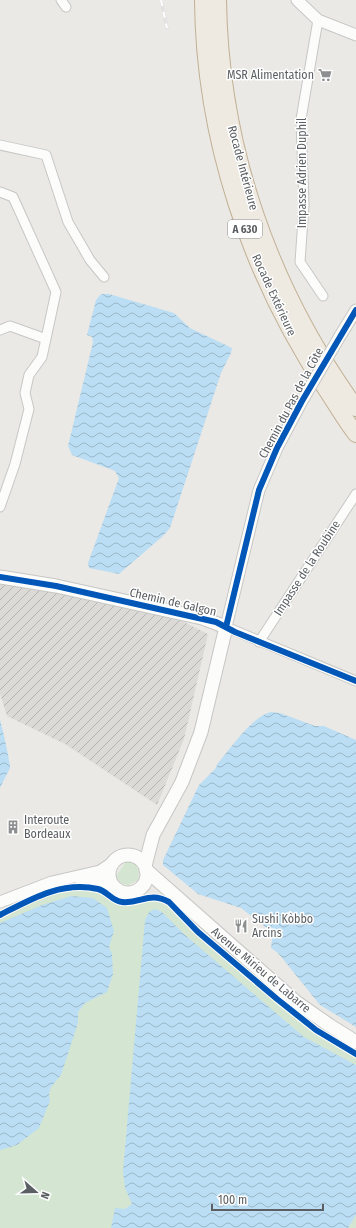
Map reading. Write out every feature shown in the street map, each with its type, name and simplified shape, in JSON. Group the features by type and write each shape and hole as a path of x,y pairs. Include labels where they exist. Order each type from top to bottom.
{"highway":[{"name":"Rocade Extérieure","path":"203,0 203,32 210,97 227,174 249,242 278,308 302,354 356,434"},
{"name":"Rocade Intérieure","path":"218,0 218,31 225,94 241,171 263,238 291,302 317,349 356,408"}],"main road":[{"name":"Chemin de Galgon","path":"0,578 56,586 202,618 226,627"},
{"name":"Chemin du Pas de la Côte","path":"129,855 139,849 153,835 175,796 194,755 201,732 226,627"},
{"name":"Chemin du Pas de la Côte","path":"146,868 153,835"},
{"path":"137,890 144,884 146,868 140,859 129,855 118,858 112,863 109,875 114,886 124,892 154,888 169,892"},
{"name":"Avenue Mirieu de Labarre","path":"146,868 169,892 296,1002 329,1026 356,1042"}],"street":[{"path":"297,0 318,20 356,35"},
{"name":"Impasse Adrien Duphil","path":"318,20 301,119 304,205 300,262 323,296"},
{"path":"0,145 46,155 68,222 90,260 104,277"},
{"path":"0,192 13,197 56,292 42,357 29,375 25,393 29,408 15,464 0,507"},
{"name":"Chemin du Pas de la Côte","path":"226,627 259,490 277,448 302,401 356,310"},
{"path":"0,330 10,326 46,339"},
{"name":"Impasse de la Roubine","path":"259,642 356,494"},
{"name":"Chemin de Galgon","path":"226,627 356,681"},
{"path":"0,902 60,880 100,871 112,863"},
{"path":"60,880 98,880 114,886"}],"shaded area":[{"path":"0,582 85,597 170,615 208,634 184,739 157,805 65,744 7,716 0,694"}],"green space":[{"path":"127,861 134,863 139,871 138,880 129,885 121,884 116,876"},
{"path":"82,889 102,893 115,903 123,906 136,905 151,901 164,903 299,1022 356,1058 356,1228 0,1228 0,919 29,904 50,896 71,890"}],"water":[{"path":"101,294 109,294 174,313 190,328 232,348 221,373 170,528 163,536 119,574 89,568 88,563 119,478 115,471 72,455 68,446 93,342 92,337 87,335 96,300"},
{"path":"271,712 280,713 315,726 324,726 356,740 356,1027 320,1005 278,953 271,948 272,939 269,930 241,908 198,894 163,865 163,860 199,785 215,769 235,741 249,726 264,715"},
{"path":"0,720 10,768 0,788"},
{"path":"71,896 93,898 107,908 114,931 109,947 112,954 113,974 107,992 85,1003 78,1012 78,1023 61,1075 51,1087 49,1094 50,1101 39,1128 17,1145 0,1150 0,923 42,905"},
{"path":"155,909 162,912 184,934 304,1037 356,1065 356,1215 348,1228 111,1228 115,1208 125,1209 132,1204 125,1188 123,1171 145,920 149,912"}],"railway":[{"path":"161,0 167,28"}],"cycle path":[{"path":"226,627 259,490 277,448 302,401 356,310"},
{"path":"0,577 56,586 216,622 235,632 356,681"},
{"path":"0,915 47,893 71,887 98,889 115,900 122,902 150,898 162,899 169,902 198,932 277,999 316,1030 356,1054"}],"place":[{"name":"MSR Alimentation","path":"325,75"},
{"name":"Interoute Bordeaux","path":"13,827"},
{"name":"Sushi Kòbbo Arcins","path":"241,926"}]}
